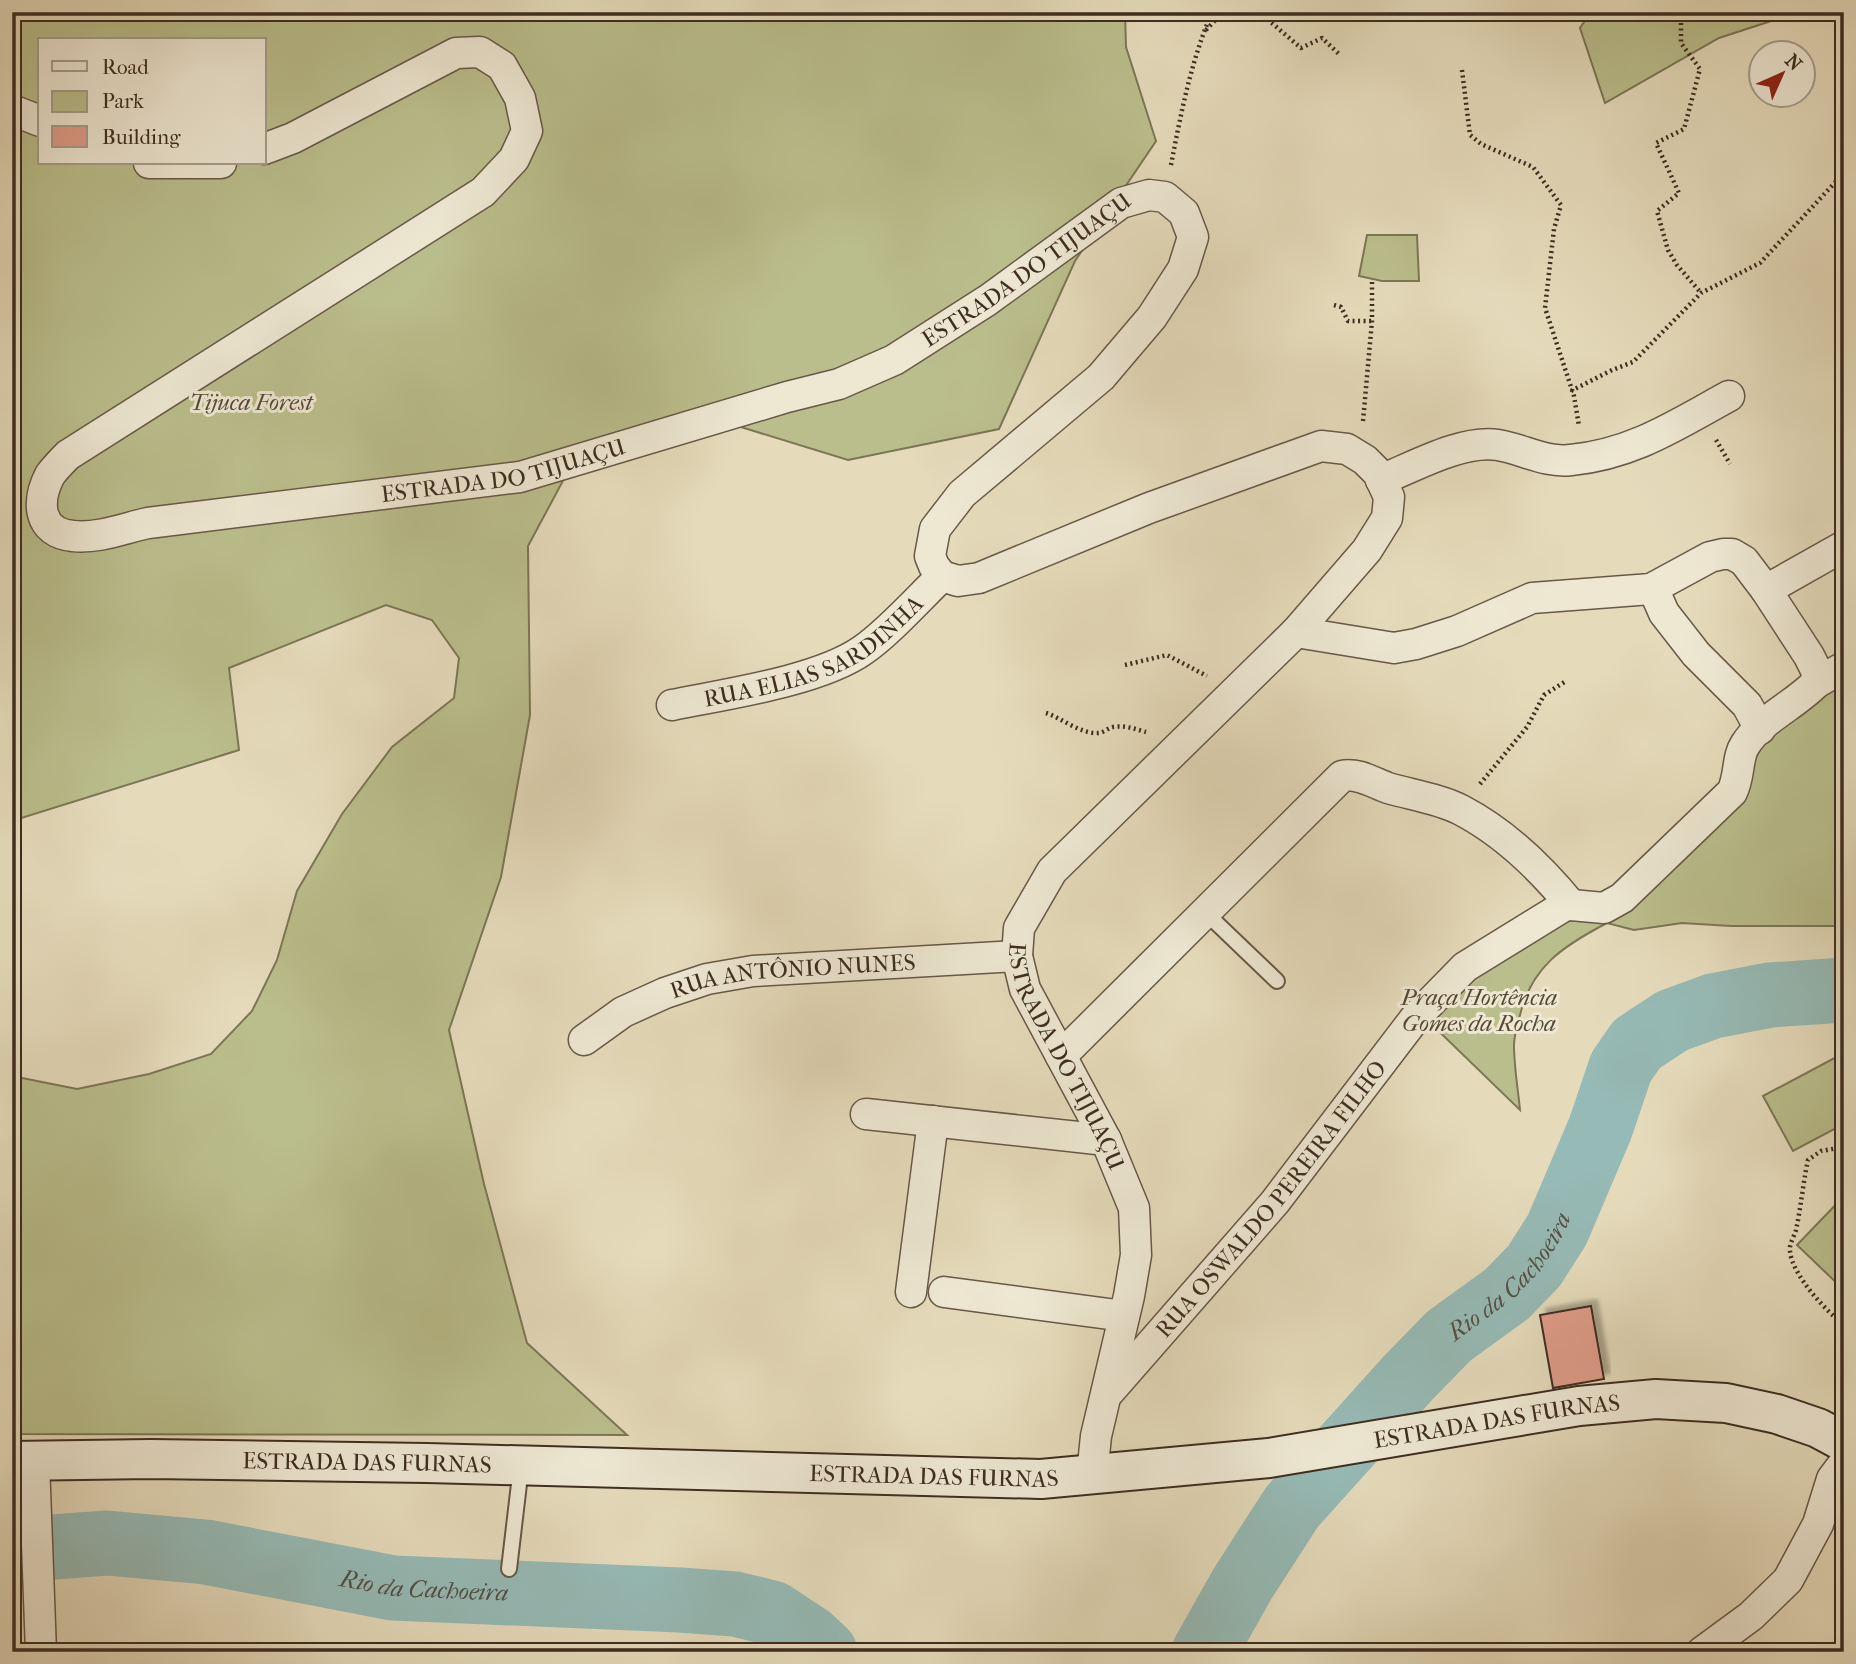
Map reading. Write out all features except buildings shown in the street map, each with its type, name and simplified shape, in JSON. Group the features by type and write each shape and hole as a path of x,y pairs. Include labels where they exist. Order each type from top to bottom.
{"main road":[{"name":"ESTRADA DAS FURNAS","path":"23,1461 151,1460 522,1466 1041,1479 1269,1458 1579,1406 1656,1399 1726,1403 1752,1408 1818,1428 1844,1442"}],"street":[{"name":"ESTRADA DO TIJUAÇU","path":"266,148 293,138 456,53 480,52 502,66 520,99 527,131 514,159 484,192 68,455 51,474 41,500 44,521 59,534 76,537 94,535 148,523 520,477 839,384 894,360 988,300 1121,203 1149,195 1165,197 1184,213 1193,237 1183,269 1152,317 1101,377 962,494 935,529 930,556 942,576"},
{"path":"12,110 38,120"},
{"path":"942,576 958,581 979,578 1149,508 1321,446 1348,449 1378,473 1381,480 1465,447 1486,444 1500,445 1549,460 1585,458 1643,443 1729,396"},
{"name":"ESTRADA DO TIJUAÇU","path":"1092,1475 1096,1436 1136,1255 1134,1208 1106,1140 1025,989 1017,957 1019,928 1052,871 1296,632 1367,550 1388,518 1389,496 1381,480"},
{"path":"1766,590 1844,546"},
{"path":"1296,632 1394,648 1457,631 1532,598 1653,588 1710,557 1732,554 1744,561 1766,590 1809,656 1817,672 1816,683"},
{"name":"RUA ELIAS SARDINHA","path":"672,705 787,680 842,662 865,649 942,576"},
{"path":"1653,588 1664,613 1696,654 1747,705 1760,729"},
{"path":"1061,1056 1342,776 1358,776 1377,785 1459,808 1530,858 1571,905 1604,908 1622,898 1732,792 1738,780 1743,747 1760,729 1816,683 1844,667"},
{"name":"RUA OSWALDO PEREIRA FILHO","path":"1106,1395 1275,1202 1416,1017 1465,967 1559,909 1571,905"},
{"name":"RUA ANTÔNIO NUNES","path":"584,1040 623,1012 665,993 707,979 753,971 1017,957"},
{"path":"866,1114 1106,1140"},
{"path":"911,1292 933,1121"},
{"path":"944,1292 1124,1315"},
{"path":"23,1461 35,1517 40,1638"},
{"path":"1702,1652 1751,1616 1788,1580 1818,1524 1832,1479 1844,1463"}],"lane":[{"path":"1205,912 1277,981"},
{"path":"509,1569 522,1466"}],"path":[{"path":"1165,197 1182,106 1203,33 1212,12"},
{"path":"1203,33 1223,12"},
{"path":"1259,12 1301,48 1322,38 1339,54"},
{"path":"1681,12 1681,43 1700,69 1684,129 1656,143 1679,193 1657,211 1668,250 1701,293"},
{"path":"1462,70 1470,135 1481,145 1533,167 1561,205 1554,229 1545,308 1562,354 1585,458"},
{"path":"1571,391 1633,362 1701,293 1760,264 1844,173"},
{"path":"1360,457 1372,321 1372,280"},
{"path":"1334,306 1341,307 1348,321 1372,321"},
{"path":"1125,665 1167,655 1236,691"},
{"path":"1459,808 1527,727 1544,695 1566,681"},
{"path":"1046,713 1077,728 1098,733 1112,727 1127,727 1150,733 1178,748"},
{"path":"1844,1147 1821,1151 1808,1160 1796,1230 1790,1249 1795,1266 1811,1290 1831,1316 1844,1325"}],"green space":[{"name":"Tijuca Forest","path":"12,12 1125,12 1126,47 1156,141 1075,261 999,429 848,460 702,415 573,462 528,546 530,715 501,877 449,1030 484,1184 527,1343 627,1435 12,1434 12,1076 77,1089 149,1074 211,1054 252,1011 277,960 297,891 342,814 392,747 454,698 459,658 432,620 386,605 229,668 239,750 12,821"},
{"path":"1591,12 1799,12 1719,38 1605,103 1580,28"},
{"path":"1367,235 1417,235 1419,281 1382,281 1359,276"},
{"name":"Praça Hortência Gomes da Rocha","path":"1844,667 1844,926 1682,923 1634,930 1607,923 1576,940 1540,972 1524,1001 1514,1045 1520,1110 1420,1013 1559,909 1622,898 1740,760"},
{"path":"1844,1053 1844,1124 1793,1151 1763,1096"},
{"path":"1844,1196 1844,1290 1797,1245"}],"waterway":[{"name":"Rio da Cachoeira","path":"1204,1652 1243,1583 1292,1507 1449,1336 1507,1294 1534,1266 1557,1230 1600,1129 1621,1067 1637,1044 1672,1021 1713,1006 1770,995 1844,990"},
{"name":"Rio da Cachoeira","path":"12,1550 107,1543 206,1552 393,1588 735,1604 772,1613 810,1638 825,1652"}]}
